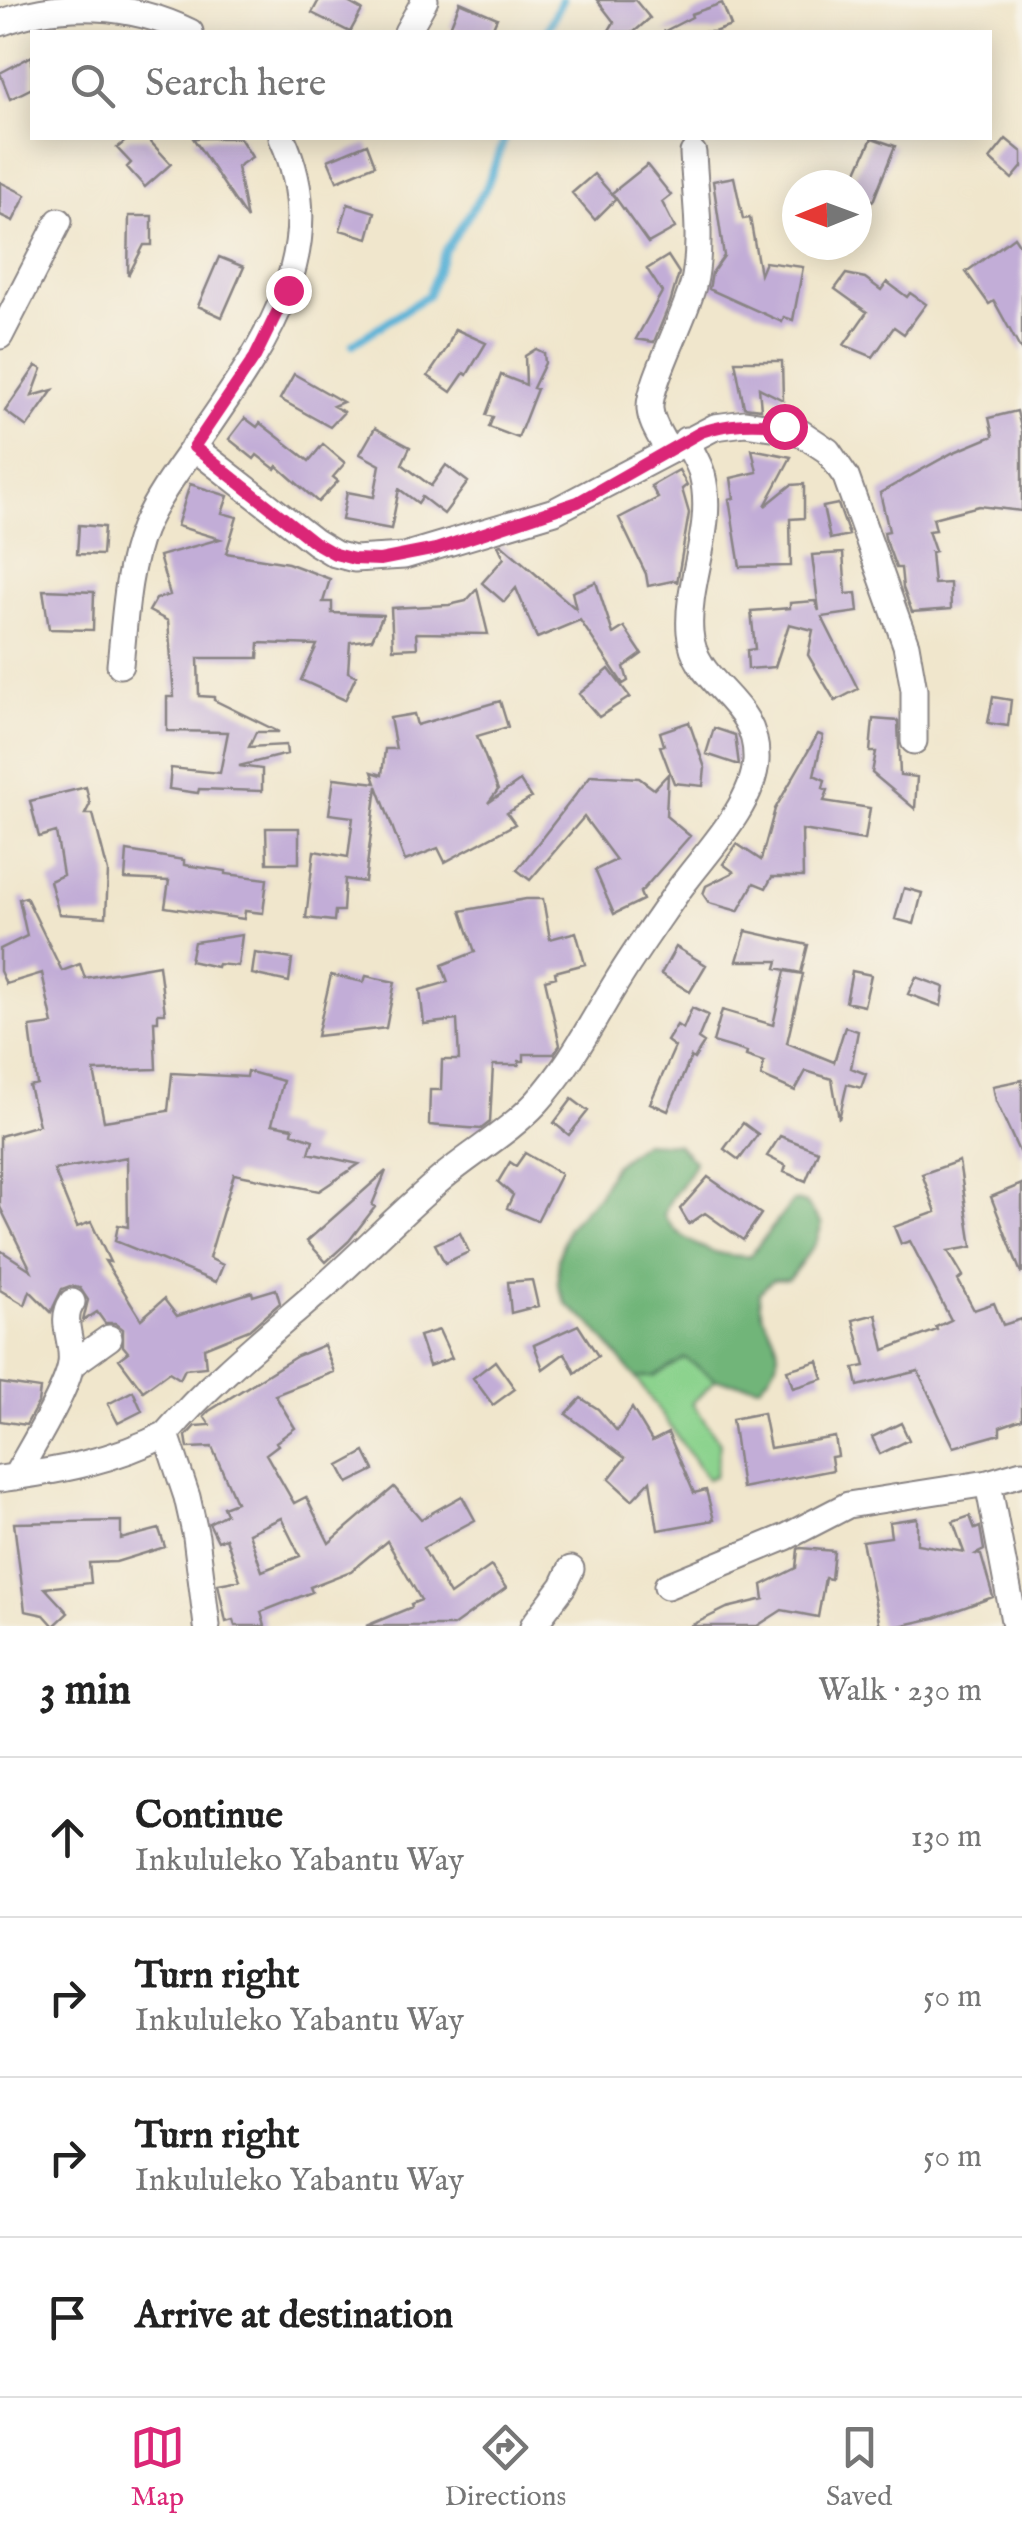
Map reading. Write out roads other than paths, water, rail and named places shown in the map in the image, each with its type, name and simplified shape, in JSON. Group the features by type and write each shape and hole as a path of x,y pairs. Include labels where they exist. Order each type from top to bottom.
{"street":[{"path":"407,30 425,0"},
{"path":"0,23 28,12 100,8 141,14 185,30"},
{"path":"120,665 128,586 142,532 158,498 255,357 288,290 297,252 299,216 290,140"},
{"path":"8,1478 97,1460 166,1434 229,1366 323,1287 446,1174 495,1140 539,1100 571,1058 646,936 752,786 755,742 751,725 742,709 698,665 692,649 690,611 701,549 702,472 654,422 650,403 694,283 698,221 692,152"},
{"path":"0,336 59,221"},
{"path":"194,447 314,542 335,554 380,560 436,549 555,511 701,432 727,424 768,424 798,431 828,451 846,478 906,645 914,690 914,741"},
{"path":"71,1365 66,1318 72,1302"},
{"path":"8,1478 71,1365 108,1338"},
{"path":"166,1434 196,1537 207,1626"},
{"path":"668,1586 786,1537 848,1505 1022,1473"},
{"path":"988,1482 1015,1626"},
{"path":"533,1626 571,1569"}],"waterway":[{"path":"548,30 562,0"},
{"path":"353,344 428,295 445,251 486,188 504,140"}]}
